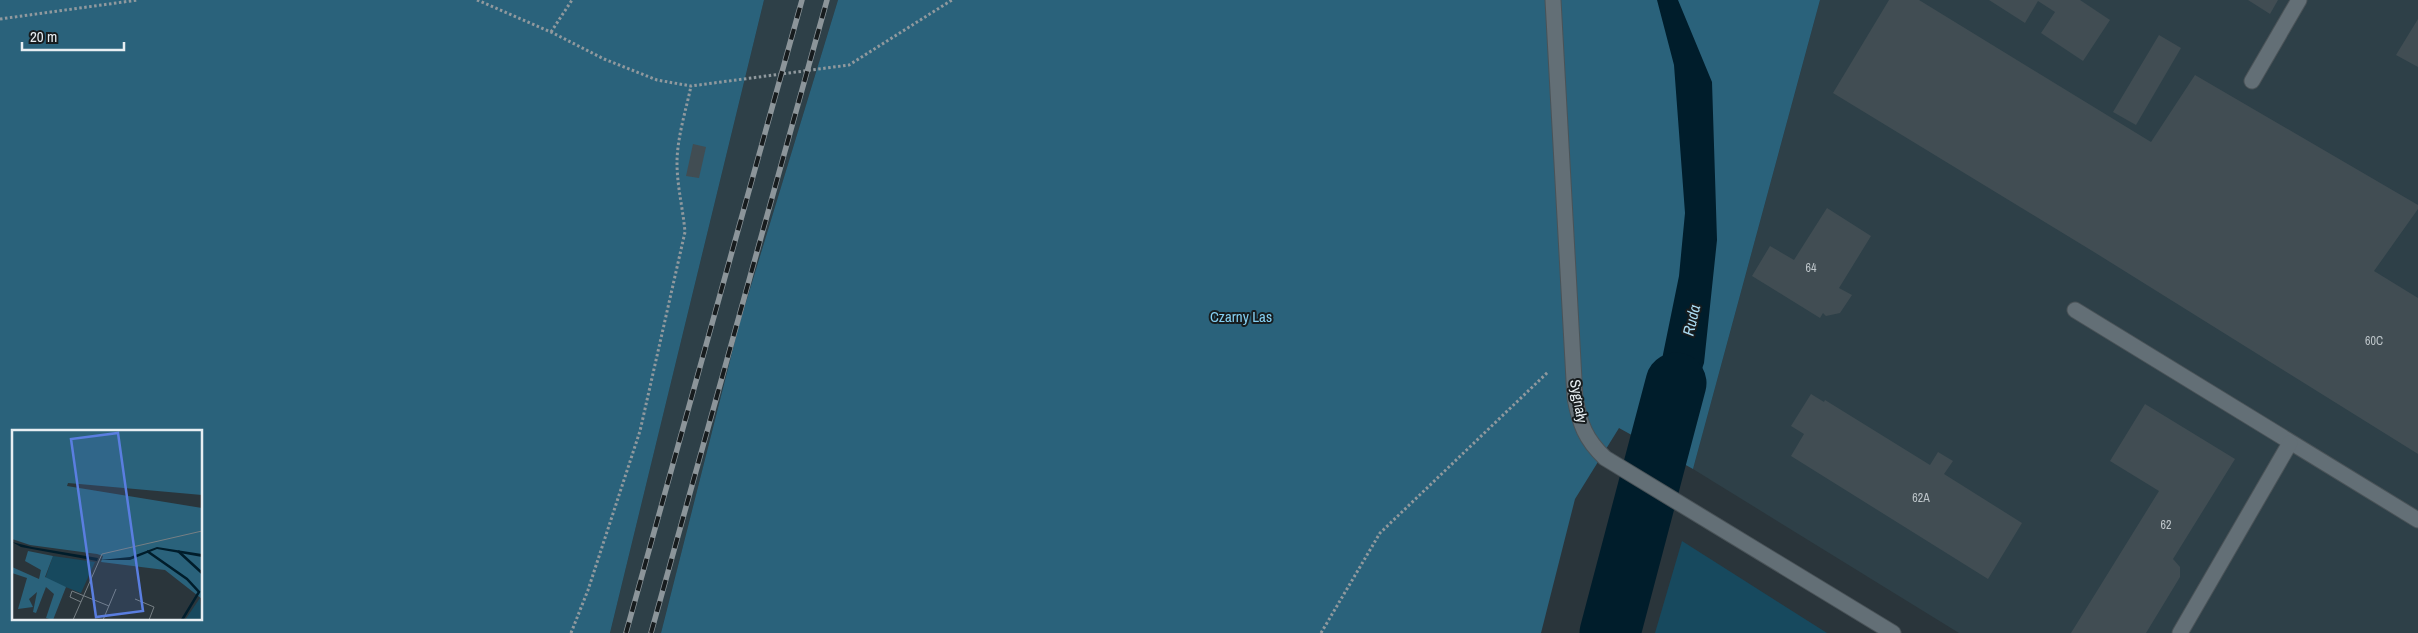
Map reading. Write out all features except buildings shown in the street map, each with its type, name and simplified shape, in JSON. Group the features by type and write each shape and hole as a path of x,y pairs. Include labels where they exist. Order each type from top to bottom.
{"street":[{"name":"Sygnały","path":"1553,0 1575,398 1580,422 1591,444 1605,458 1893,633"},
{"path":"2252,81 2300,0"},
{"path":"2075,310 2418,520"},
{"path":"2180,633 2290,443"}],"path":[{"path":"0,19 138,0"},
{"path":"477,0 551,32 604,59 657,80 691,86 849,65 952,0"},
{"path":"551,32 572,0"},
{"path":"571,633 588,590 640,431 685,232 683,209 678,188 677,160 691,86"},
{"path":"1321,633 1380,533 1572,349"}],"shaded area":[{"path":"764,0 838,0 739,325 661,633 610,633"},
{"path":"1820,0 2418,0 2418,633 1959,633 1693,469"},
{"path":"1682,541 1827,633 1655,633"}],"green space":[{"path":"0,0 764,0 610,633 0,633"},
{"name":"Czarny Las","path":"838,0 1820,0 1693,469 1619,428 1575,499 1541,633 661,633 739,325"}],"water":[{"path":"1657,0 1678,0 1712,82 1717,240 1704,363 1667,472 1642,457 1679,276 1685,213 1674,65"},
{"path":"1630,496 1669,522 1623,633 1585,633"}],"waterway":[{"name":"Ruda","path":"1610,633 1676,383"}],"railway":[{"path":"626,633 802,0"},
{"path":"651,633 827,0"}]}
